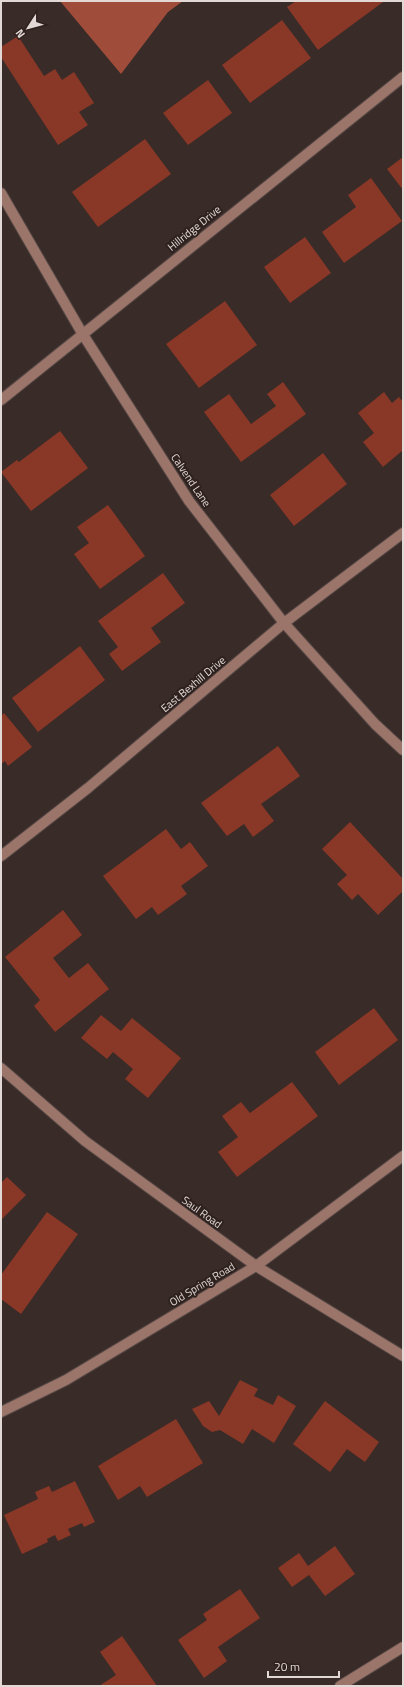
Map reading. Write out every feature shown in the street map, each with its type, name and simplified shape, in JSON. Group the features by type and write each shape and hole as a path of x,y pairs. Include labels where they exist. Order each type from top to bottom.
{"street":[{"name":"Hillridge Drive","path":"1,400 82,333 403,77"},
{"name":"Calvend Lane","path":"1,193 82,333 189,501 284,623 376,724 403,750"},
{"name":"East Bexhill Drive","path":"1,856 88,788 284,623 403,533"},
{"name":"Saul Road","path":"1,1068 85,1141 256,1266 403,1356"},
{"name":"Old Spring Road","path":"1,1412 66,1380 256,1266 403,1156"},
{"path":"340,1686 403,1647"}],"shaded area":[{"path":"60,1 183,1 168,12 121,74"}],"building":[{"path":"296,1 383,2 318,50 287,7"},
{"path":"282,20 311,58 250,103 222,65"},
{"path":"18,36 44,76 55,69 62,80 74,72 94,103 79,112 88,125 58,145 1,57 1,47"},
{"path":"208,80 232,113 188,145 163,113"},
{"path":"145,139 171,174 98,227 72,192"},
{"path":"403,157 403,190 387,169"},
{"path":"371,178 402,221 344,263 322,232 356,207 348,195"},
{"path":"305,237 331,273 290,303 264,267"},
{"path":"225,301 257,345 199,388 166,344"},
{"path":"283,382 306,414 241,462 204,412 229,394 251,424 276,406 267,394"},
{"path":"384,392 392,403 399,397 403,402 403,450 383,467 363,442 374,433 358,413"},
{"path":"60,431 88,468 31,511 1,472 17,460 19,462"},
{"path":"323,453 347,484 294,526 270,495"},
{"path":"108,505 145,556 100,589 74,554 89,543 77,527"},
{"path":"163,573 185,603 151,628 161,642 122,671 109,654 118,647 98,621"},
{"path":"80,646 105,680 38,732 12,698"},
{"path":"4,713 32,747 8,766 5,761 1,764 1,716"},
{"path":"278,746 300,776 261,804 274,821 253,837 244,824 227,836 201,803"},
{"path":"350,822 403,879 403,891 378,915 358,894 352,900 337,884 347,875 322,849"},
{"path":"166,829 181,849 190,842 208,866 181,886 187,894 158,915 152,907 136,919 103,876"},
{"path":"63,910 82,935 53,958 69,978 88,963 109,989 55,1032 34,1006 40,1000 5,957"},
{"path":"374,1008 398,1040 339,1085 315,1052"},
{"path":"101,1015 121,1031 132,1018 181,1058 148,1098 125,1079 133,1069 113,1052 107,1059 81,1038"},
{"path":"292,1082 318,1116 237,1177 218,1152 238,1137 222,1116 241,1102 250,1113"},
{"path":"7,1177 26,1195 1,1220 1,1183"},
{"path":"47,1212 78,1234 21,1314 1,1299 1,1275"},
{"path":"240,1380 258,1389 254,1396 273,1405 278,1395 296,1406 274,1443 252,1429 243,1444 220,1430 212,1432 203,1426 192,1409 209,1401 219,1416"},
{"path":"325,1401 379,1442 365,1462 347,1449 330,1472 293,1444"},
{"path":"176,1419 203,1463 147,1497 140,1486 118,1500 98,1466"},
{"path":"75,1481 95,1522 84,1527 82,1523 68,1529 71,1535 58,1541 55,1535 47,1539 48,1542 22,1554 4,1515 38,1499 35,1492 49,1486 52,1492"},
{"path":"335,1546 355,1574 325,1596 309,1575 292,1587 278,1568 299,1553 308,1566"},
{"path":"240,1589 260,1618 218,1647 227,1661 204,1678 178,1640 207,1620 203,1614"},
{"path":"122,1636 157,1686 99,1686 116,1675 100,1652"}]}
